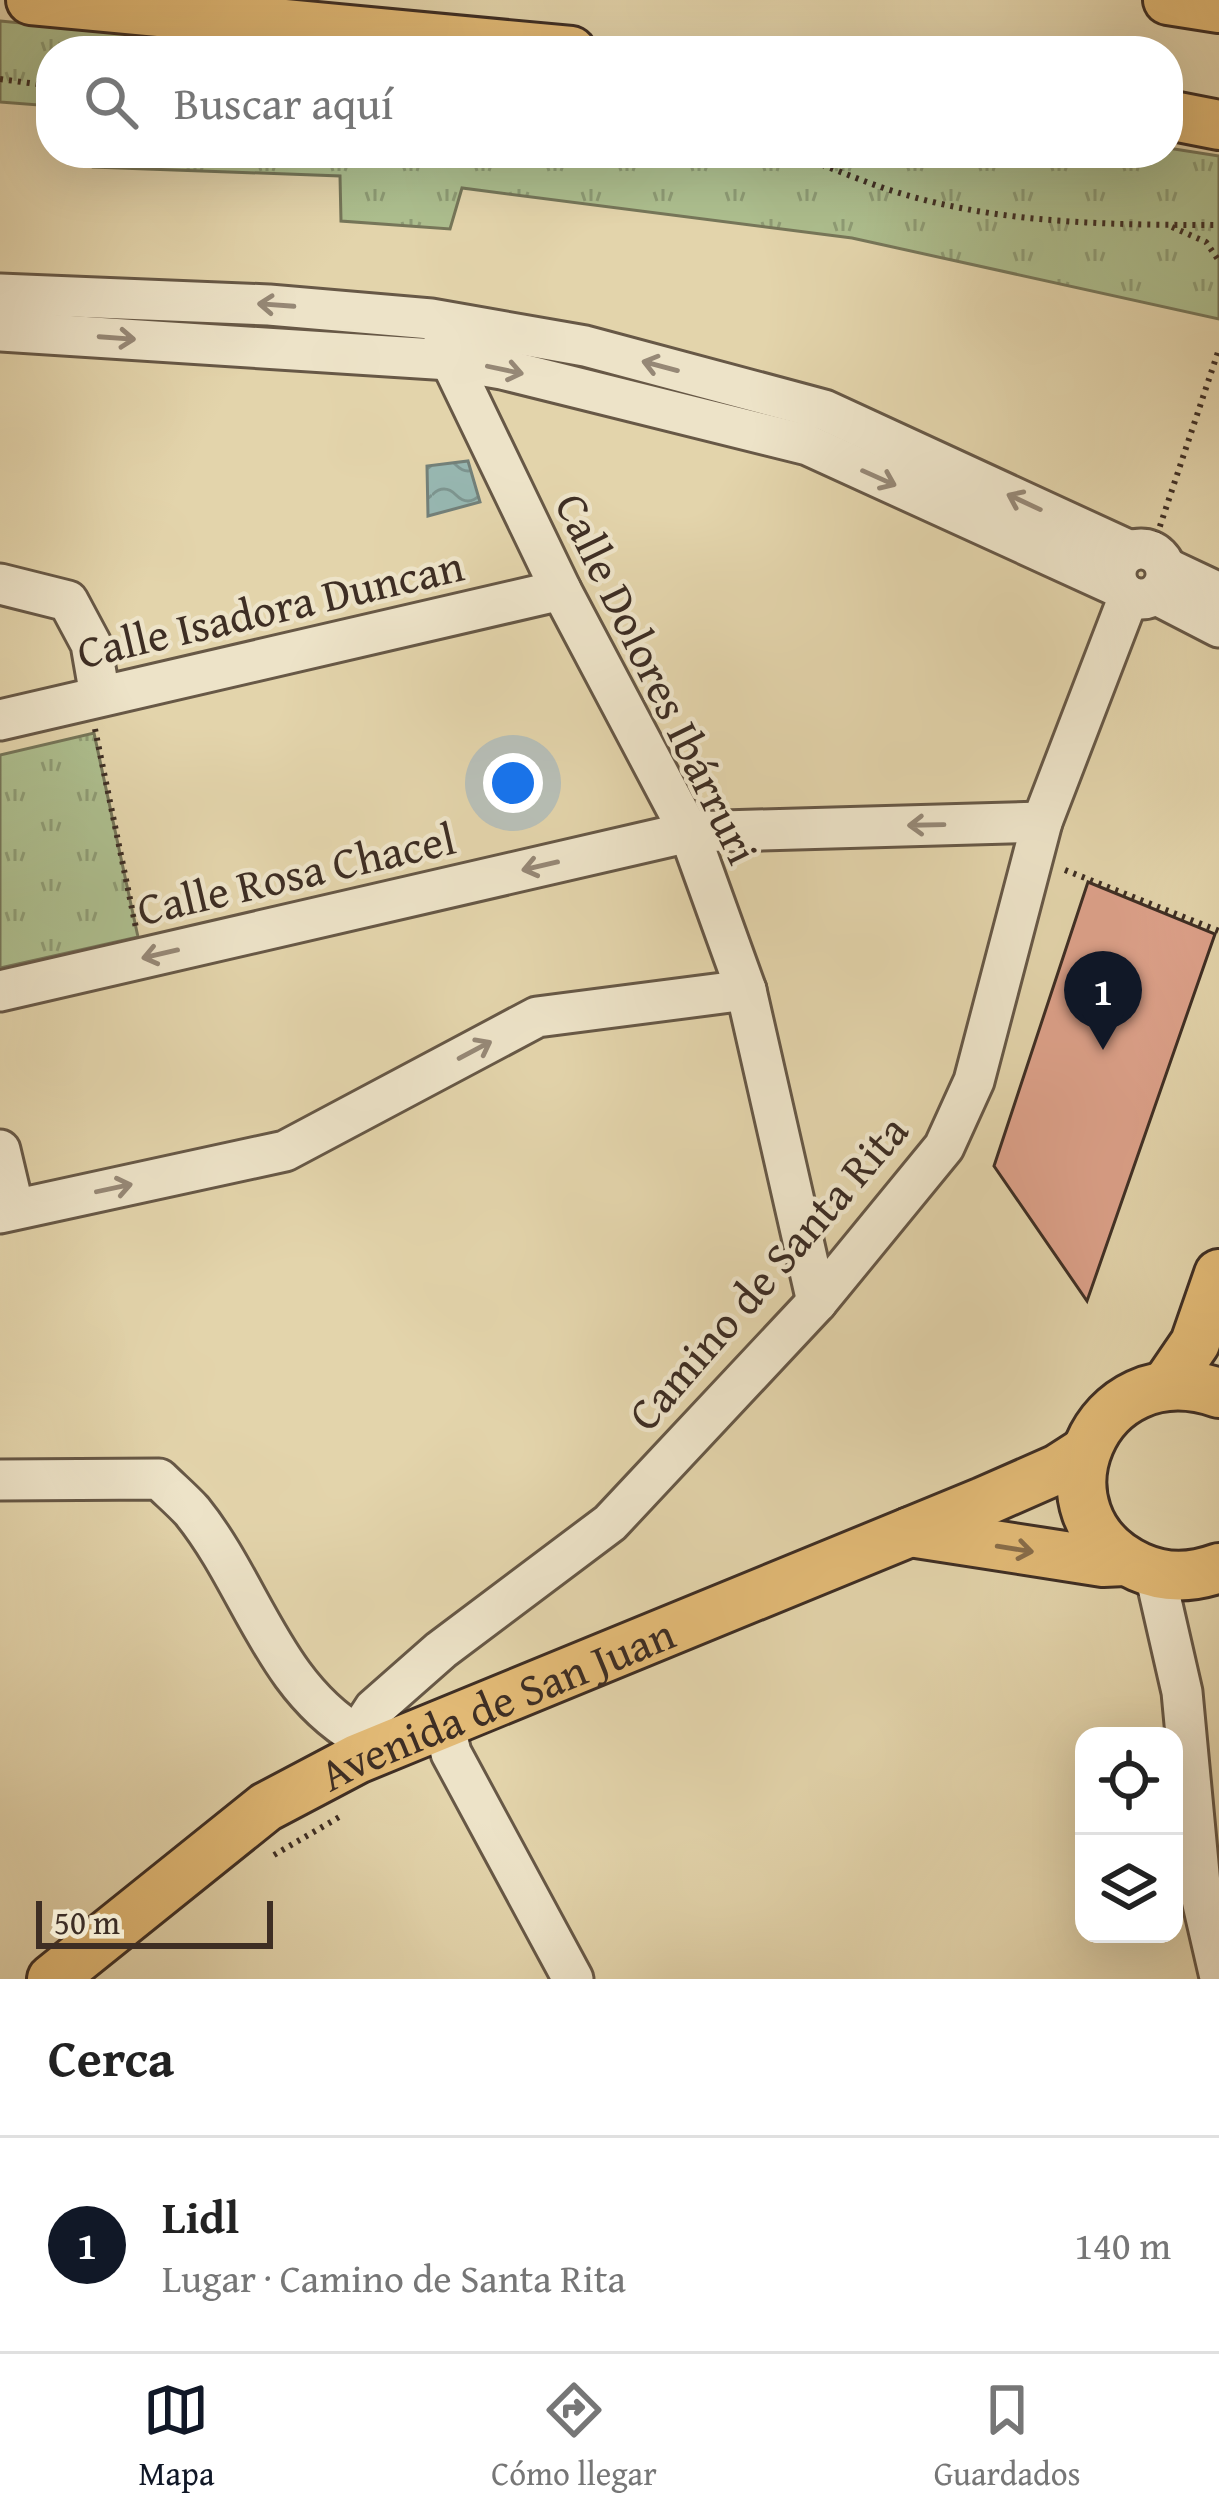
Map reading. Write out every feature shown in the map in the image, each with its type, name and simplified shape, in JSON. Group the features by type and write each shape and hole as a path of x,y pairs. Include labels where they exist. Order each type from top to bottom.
{"main road":[{"path":"31,0 412,36"},
{"path":"1168,0 1219,8"},
{"path":"1183,118 1219,125"},
{"path":"1167,1384 1196,1343 1219,1274"},
{"path":"1140,1568 1106,1544 1088,1512 1082,1475 1086,1450 1098,1426 1141,1391 1167,1384 1196,1385 1219,1393"},
{"name":"Avenida de San Juan","path":"52,1979 266,1807 357,1747 458,1718 983,1502 1058,1469 1086,1450"},
{"path":"905,1532 1178,1577 1219,1568"}],"street":[{"path":"0,294 269,304 430,319 585,346 824,410 1136,573 1219,627"},
{"name":"Calle Dolores Ibárruri","path":"430,319 561,590 688,832 746,991 817,1302"},
{"path":"0,331 450,360 502,369 808,445 1136,573 1219,593"},
{"name":"Camino de Santa Rita","path":"357,1747 374,1709 441,1650 610,1523 817,1302 944,1147 974,1081 1038,840 1136,573"},
{"path":"0,584 68,601 91,644 100,696"},
{"name":"Calle Isadora Duncan","path":"0,720 561,590"},
{"name":"Calle Rosa Chacel","path":"0,991 688,832 1038,840"},
{"path":"0,1150 7,1211 285,1151 537,1017 746,991"},
{"path":"0,1480 159,1478 193,1512 293,1678 357,1747"},
{"path":"1140,1568 1182,1692 1201,1895 1219,1973"},
{"path":"441,1650 437,1685 458,1718 451,1753 573,1979"}],"path":[{"path":"0,79 36,84"},
{"path":"830,168 902,194 970,210 1079,221 1219,225"},
{"path":"1168,225 1205,242 1219,261"},
{"path":"1136,573 1125,523 1157,536 1219,349"},
{"path":"100,696 94,733 145,957"},
{"path":"1038,840 1219,931"}],"green space":[{"path":"0,21 160,36 36,36 36,105 0,102"},
{"path":"1183,150 1219,156 1219,319 852,238 462,188 450,229 341,221 340,176 120,168 1183,168"},
{"path":"94,733 138,937 0,968 0,755"}],"water":[{"path":"468,461 480,502 428,516 427,466"}],"building":[{"path":"1088,882 1215,934 1087,1301 994,1166"}],"place":[{"name":"Lidl","path":"1103,1050"}]}
